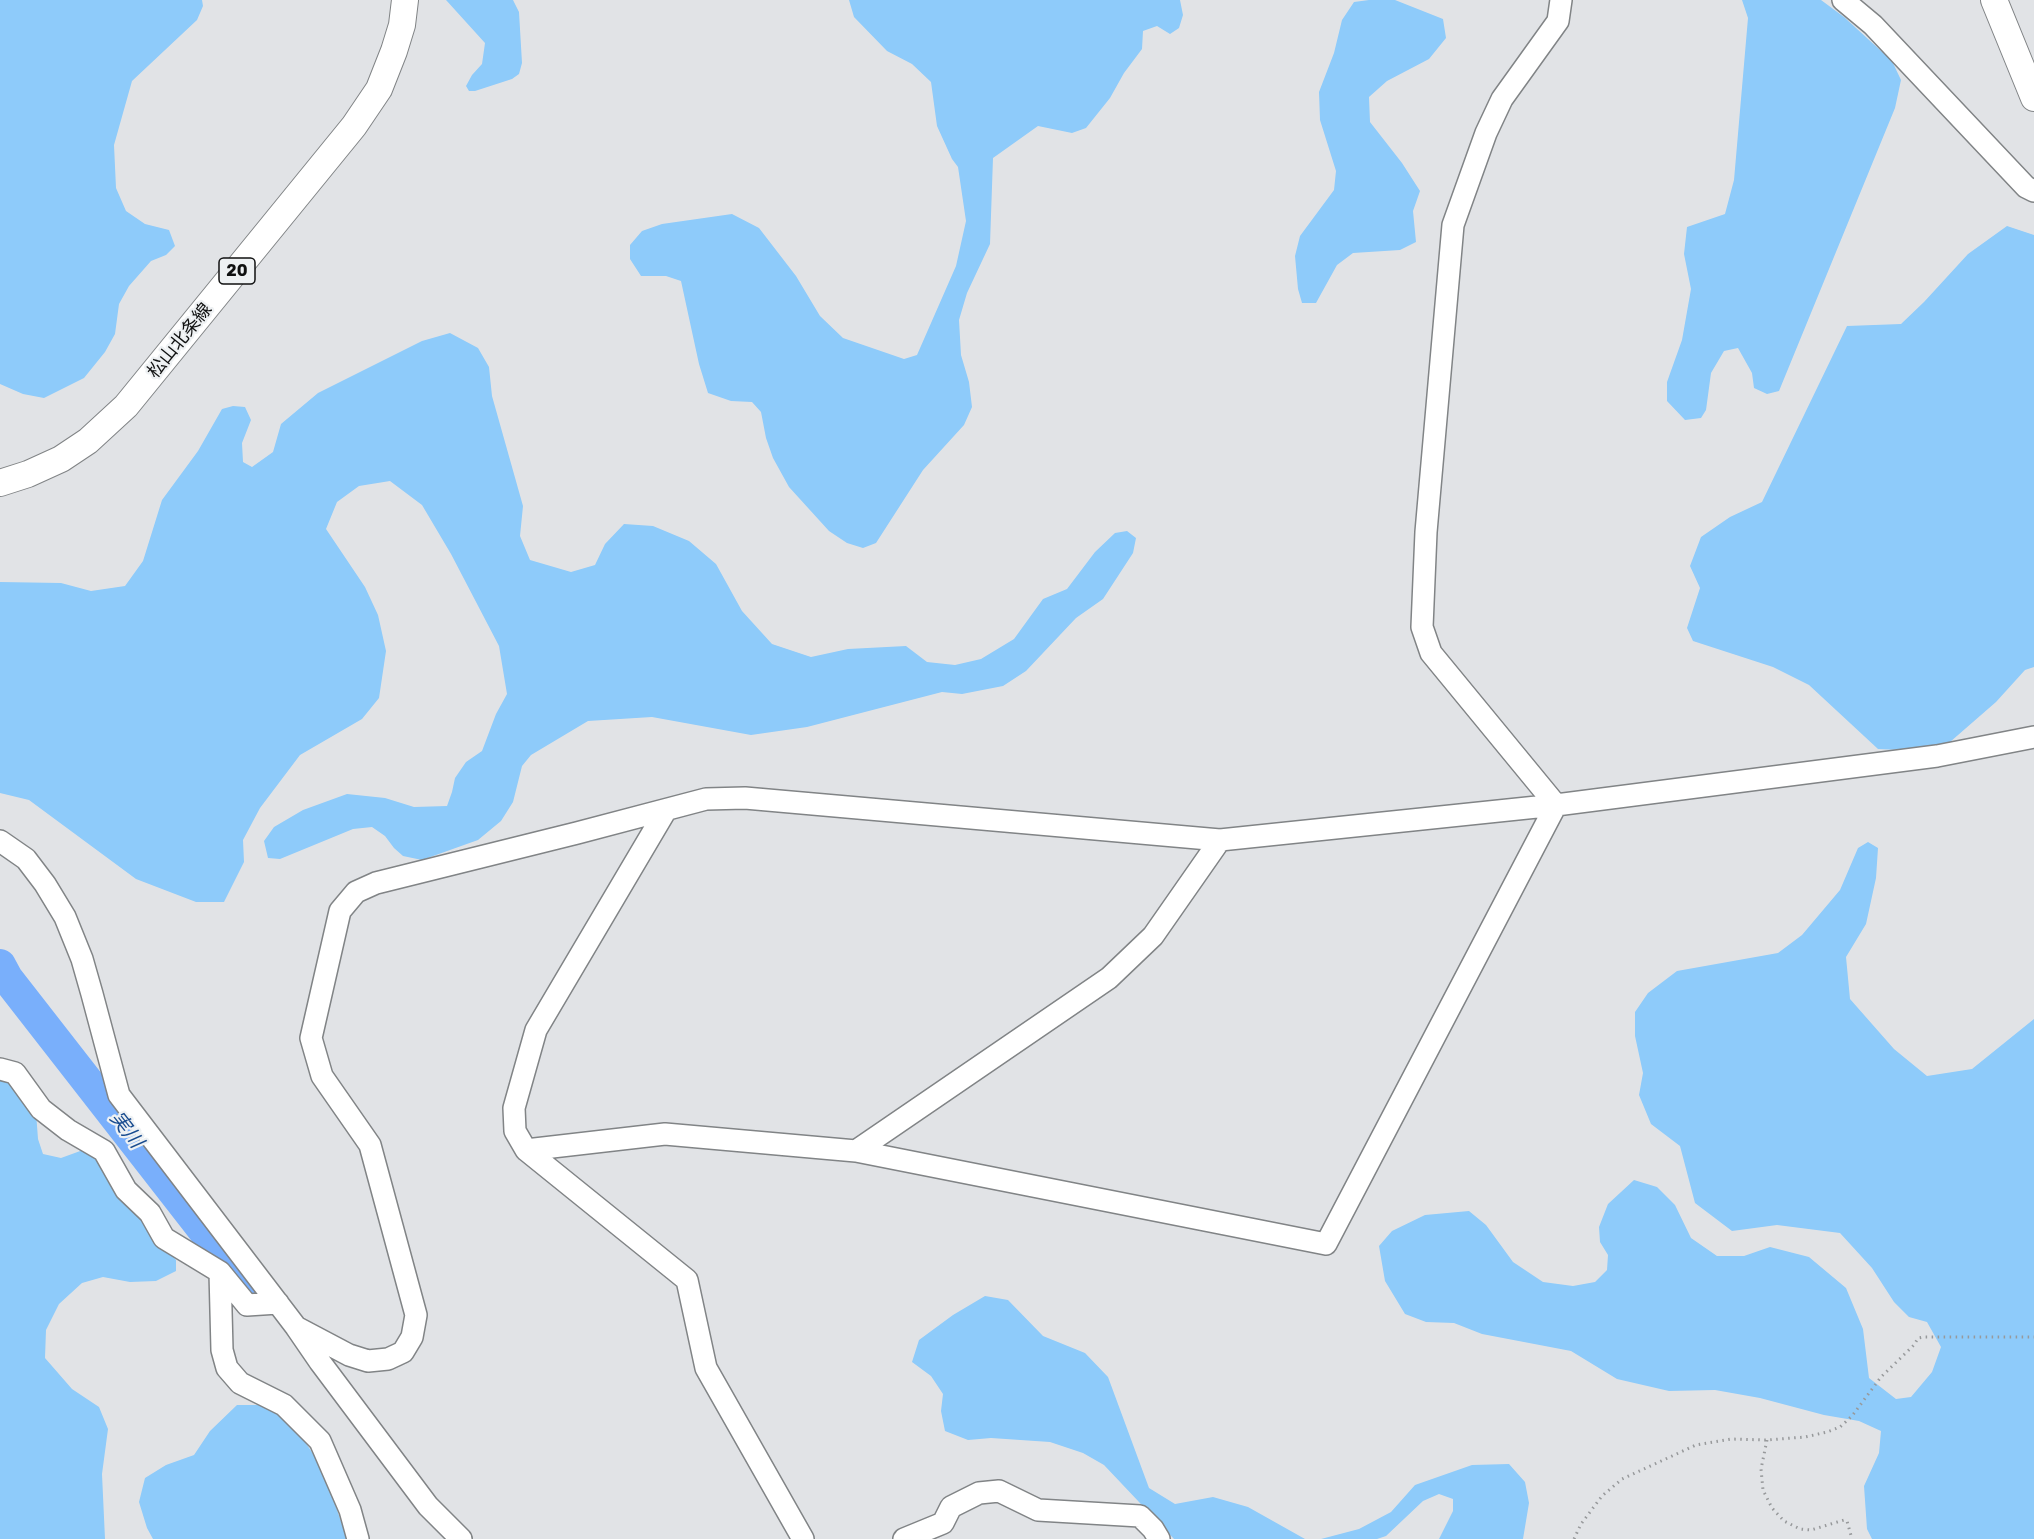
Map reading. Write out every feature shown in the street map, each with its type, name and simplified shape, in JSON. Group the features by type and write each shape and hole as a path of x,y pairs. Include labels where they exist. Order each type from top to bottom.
{"main road":[{"name":"松山北条線","path":"0,483 28,474 61,459 88,441 133,398 354,126 379,89 402,25 405,0"},
{"path":"1994,0 2034,98"}],"street":[{"path":"1556,806 1431,653 1422,627 1426,532 1453,225 1486,133 1502,99 1558,21 1561,0"},
{"path":"1843,0 1873,25 2026,187 2034,191"},
{"path":"296,1327 349,1355 368,1361 388,1359 403,1352 412,1337 416,1315 370,1145 322,1076 311,1038 340,911 356,892 376,883 706,799 745,798 1220,840 1556,806 1938,756 2034,737"},
{"path":"526,1150 665,1134 856,1151 1326,1244 1556,806"},
{"path":"666,810 536,1030 514,1108 515,1131 526,1150 687,1280 706,1368 803,1539"},
{"path":"856,1151 1110,978 1153,936 1220,840"},
{"path":"0,841 26,859 45,884 65,917 82,959 119,1095 296,1327 428,1506 461,1539"},
{"path":"0,1069 15,1073 41,1109 68,1130 104,1151 126,1190 150,1213 164,1238 220,1272 247,1305 278,1304"},
{"path":"220,1272 222,1350 227,1368 240,1383 284,1405 320,1441 350,1510 358,1539"},
{"path":"904,1539 943,1523 951,1507 979,1493 999,1491 1038,1510 1140,1516 1159,1539"}],"path":[{"path":"1574,1539 1581,1524 1602,1496 1622,1479 1696,1445 1731,1439 1767,1440 1805,1437 1840,1427 1852,1416 1881,1377 1914,1345 1918,1338 2034,1337"},
{"path":"1767,1440 1761,1469 1763,1490 1772,1508 1784,1521 1800,1529 1811,1530 1847,1521 1852,1539"}],"shaded area":[{"path":"0,0 202,0 203,6 197,20 132,81 114,145 116,188 126,211 145,224 169,230 175,246 166,255 151,261 129,286 119,304 115,334 105,352 84,378 44,398 23,394 0,384"},
{"path":"446,0 513,0 519,12 522,63 519,74 512,79 469,91 466,86 482,64 485,43"},
{"path":"849,0 1180,0 1183,15 1179,28 1170,34 1157,26 1143,31 1142,49 1124,73 1110,98 1086,128 1072,133 1038,126 993,158 990,244 967,293 959,320 961,355 969,382 972,407 964,425 923,470 876,543 863,548 847,543 829,531 789,487 773,458 761,412 752,402 731,401 708,393 699,364 681,281 666,276 641,276 630,259 630,245 642,231 662,224 732,214 759,228 796,276 820,316 843,338 904,359 917,355 956,266 966,221 958,167 937,126 931,82 912,64 887,51 854,17"},
{"path":"1395,0 1443,19 1446,38 1429,59 1387,81 1369,97 1370,122 1402,163 1420,191 1413,211 1416,242 1400,250 1353,253 1337,265 1316,303 1302,303 1298,289 1295,256 1300,236 1334,190 1336,171 1320,120 1319,92 1334,53 1342,20 1354,2"},
{"path":"1742,0 1821,0 1844,17 1892,61 1901,80 1895,108 1779,391 1767,394 1754,388 1752,373 1738,348 1724,351 1711,373 1706,410 1701,418 1685,420 1667,401 1667,382 1682,340 1691,289 1684,254 1687,227 1725,214 1734,180 1748,18"},
{"path":"2007,226 2034,235 2034,667 2025,670 1996,702 1950,742 1922,751 1878,749 1809,685 1773,667 1693,641 1687,628 1700,588 1690,566 1701,537 1730,517 1762,502 1847,326 1901,324 1968,254"},
{"path":"450,333 478,348 489,367 492,396 523,506 520,536 530,560 571,572 595,565 605,544 624,524 653,526 689,541 716,564 742,611 772,644 811,657 848,649 906,646 927,662 955,665 981,659 1014,639 1043,599 1067,589 1095,552 1115,533 1127,531 1136,538 1133,553 1103,599 1076,618 1026,671 1003,686 962,694 942,692 807,727 751,735 652,717 588,721 531,755 522,766 513,802 501,821 478,840 422,860 403,856 385,836 372,827 353,829 280,859 268,858 264,841 274,827 303,810 347,794 385,798 414,807 447,806 455,778 466,762 482,751 496,714 507,694 499,646 451,554 422,505 390,481 359,486 337,502 326,529 365,587 378,615 386,651 379,698 362,719 300,755 260,808 243,840 244,862 224,902 196,902 136,879 29,800 0,793 0,582 61,583 91,591 125,586 143,561 162,500 198,451 222,409 233,406 245,407 251,420 242,443 243,462 252,467 273,452 281,424 318,393 422,341"},
{"path":"1868,842 1878,848 1876,878 1866,924 1846,957 1850,999 1894,1049 1927,1076 1972,1069 2034,1019 2034,1539 1872,1539 1867,1529 1864,1486 1879,1453 1881,1431 1859,1421 1824,1415 1760,1398 1715,1390 1669,1391 1617,1379 1571,1351 1482,1334 1454,1323 1426,1322 1405,1314 1385,1281 1379,1246 1392,1231 1425,1215 1469,1211 1486,1225 1513,1262 1543,1282 1573,1286 1595,1282 1607,1270 1608,1255 1600,1242 1599,1227 1608,1204 1634,1180 1657,1187 1675,1205 1691,1238 1717,1256 1744,1256 1770,1247 1809,1257 1846,1288 1863,1329 1869,1378 1896,1399 1911,1397 1932,1372 1941,1347 1927,1322 1909,1317 1894,1302 1872,1268 1840,1233 1777,1225 1732,1231 1695,1203 1680,1146 1651,1124 1639,1095 1643,1073 1635,1036 1635,1012 1648,993 1677,971 1778,953 1802,935 1840,890 1858,848"},
{"path":"0,1074 11,1079 36,1112 38,1139 43,1154 61,1158 83,1150 100,1155 176,1260 176,1271 156,1281 130,1282 103,1277 82,1283 59,1304 46,1330 45,1358 72,1389 99,1407 108,1429 102,1474 105,1539 0,1539"},
{"path":"985,1296 1008,1300 1043,1336 1085,1353 1108,1377 1149,1488 1175,1504 1213,1497 1248,1507 1305,1539 1174,1539 1104,1465 1083,1453 1050,1442 991,1438 968,1440 945,1431 941,1411 943,1394 931,1376 912,1362 919,1340 953,1315"},
{"path":"237,1405 263,1405 294,1425 323,1469 347,1539 153,1539 139,1502 145,1478 166,1465 194,1455 210,1431"},
{"path":"1509,1464 1525,1482 1529,1503 1523,1539 1439,1539 1453,1511 1453,1499 1439,1494 1423,1501 1386,1536 1377,1539 1321,1539 1359,1529 1391,1512 1415,1485 1472,1465"}],"waterway":[{"name":"実川","path":"0,965 7,978 254,1295"}]}
